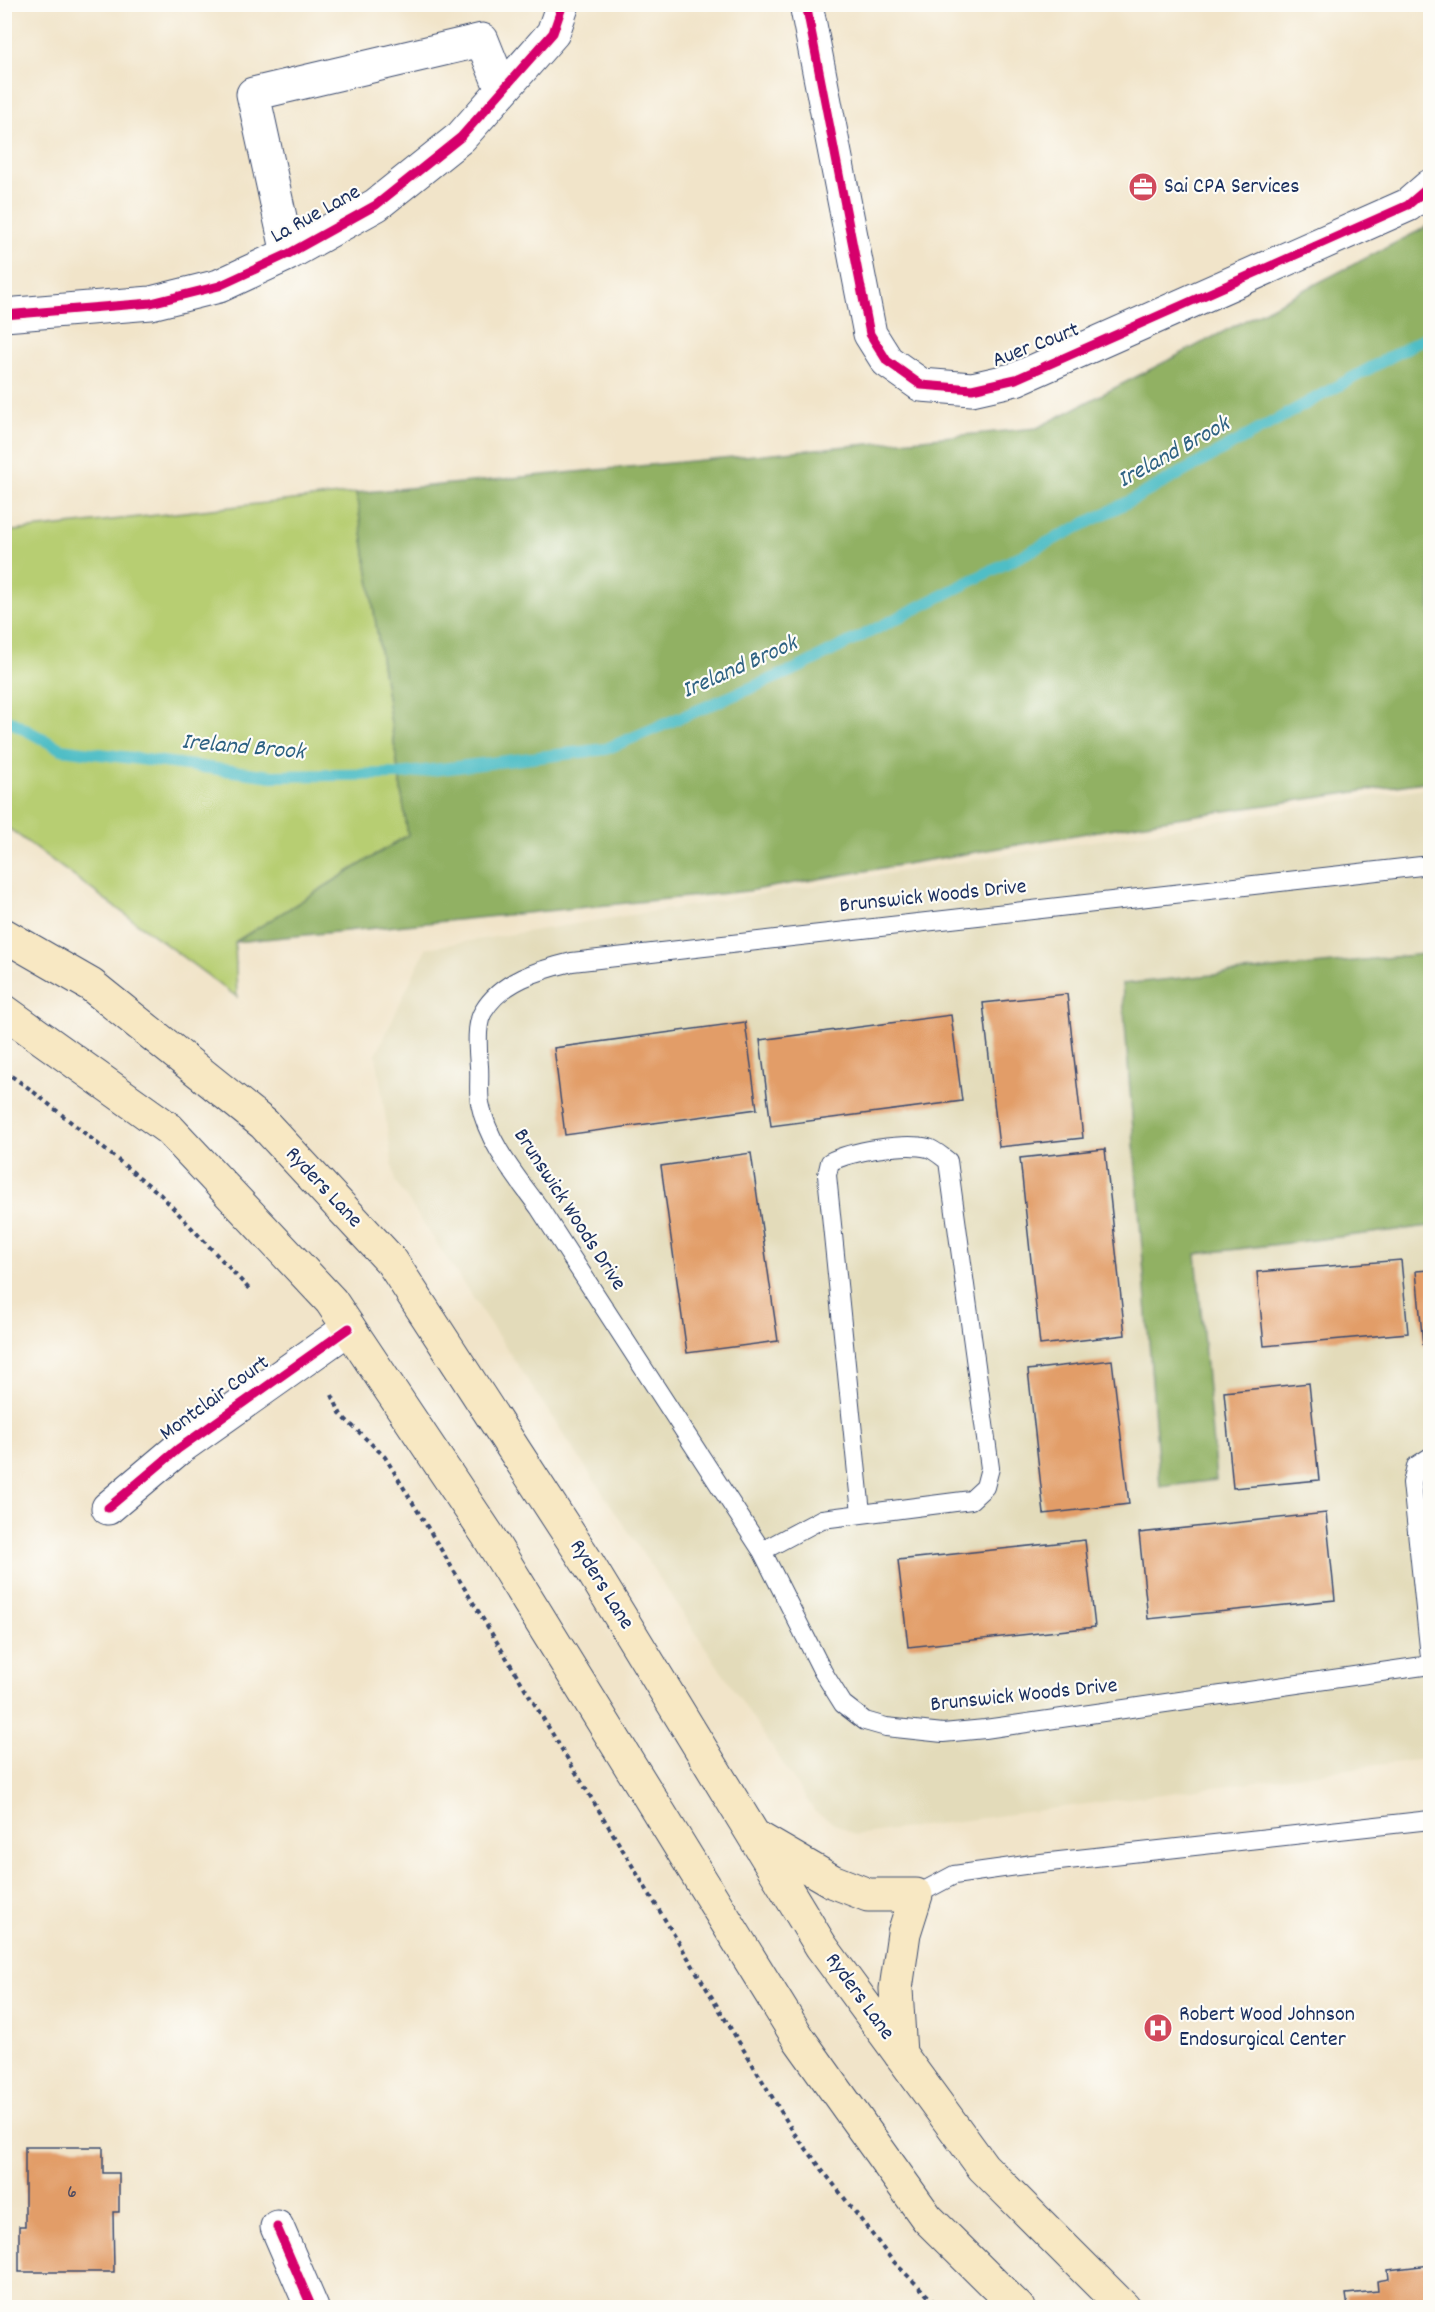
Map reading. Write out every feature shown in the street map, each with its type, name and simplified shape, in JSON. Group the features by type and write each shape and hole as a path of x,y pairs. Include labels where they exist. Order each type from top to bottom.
{"main road":[{"name":"Ryders Lane","path":"4,935 91,985 264,1124 392,1262 587,1562 821,1946 983,2167 1124,2307"},
{"path":"4,1011 169,1129 331,1301 487,1534 799,2039 927,2217 1018,2307"},
{"path":"755,1836 832,1881 868,1895 915,1895 904,1933 896,1989 900,2054"}],"street":[{"name":"La Rue Lane","path":"4,315 151,303 219,286 288,254 376,205 461,137 553,33 563,4"},
{"name":"Auer Court","path":"806,4 870,334 887,361 921,385 972,389 1016,379 1407,205 1431,186"},
{"path":"288,254 253,94 482,40 502,90"},
{"name":"Montclair Court","path":"108,1508 178,1449 349,1328"},
{"path":"278,2227 312,2307"}],"lane":[{"name":"Brunswick Woods Drive","path":"1431,865 572,962 535,971 502,990 482,1014 477,1041 480,1102 489,1129 503,1158 540,1209 762,1551 823,1672 843,1704 865,1721 886,1727 942,1733 985,1729 1431,1665"},
{"path":"762,1551 822,1519 970,1500 985,1487 990,1468 948,1161 931,1148 910,1146 845,1154 830,1162 827,1175 861,1513"},
{"path":"1431,1457 1416,1466 1412,1483 1426,1582 1431,1657"},
{"path":"915,1895 954,1875 1431,1820"}],"path":[{"path":"4,1071 30,1089 160,1194 249,1289"},
{"path":"332,1395 341,1415 385,1457 794,2133 892,2260 940,2307"}],"shaded area":[{"path":"1430,787 1430,1758 855,1835 815,1812 395,1181 376,1054 426,948"}],"green space":[{"path":"1430,225 1430,781 1157,821 748,891 235,942 408,835 356,493 1037,428"},
{"path":"356,493 408,835 235,942 237,997 11,830 5,828 4,532"},
{"path":"1424,954 1430,970 1430,1226 1196,1254 1216,1480 1160,1487 1122,984"}],"building":[{"path":"1067,994 1083,1138 999,1147 983,1003"},
{"path":"951,1015 962,1101 771,1126 760,1040"},
{"path":"745,1022 757,1109 565,1135 554,1048"},
{"path":"1105,1149 1125,1335 1040,1345 1020,1158"},
{"path":"751,1153 778,1341 687,1353 661,1166"},
{"path":"1401,1260 1408,1333 1264,1346 1257,1272"},
{"path":"1430,1270 1430,1345 1423,1345 1416,1271"},
{"path":"1112,1360 1129,1504 1044,1514 1028,1370"},
{"path":"1309,1383 1319,1480 1233,1488 1224,1392"},
{"path":"1326,1513 1335,1600 1148,1619 1139,1533"},
{"path":"1085,1540 1095,1627 908,1647 898,1560"},
{"path":"25,2147 103,2147 103,2173 119,2173 119,2212 113,2212 114,2272 19,2272 19,2226 25,2226"},
{"path":"1430,2265 1430,2308 1348,2308 1346,2294 1378,2291 1377,2281 1389,2279 1388,2270"}],"waterway":[{"name":"Ireland Brook","path":"4,718 61,749 272,776 399,774 606,749 798,668 1132,500 1430,335"}],"cycle path":[{"path":"4,315 151,303 219,286 288,254 376,205 461,137 553,33 563,4"},
{"path":"806,4 870,334 887,361 921,385 972,389 1016,379 1408,205 1430,186"},
{"path":"108,1508 178,1449 349,1328"},
{"path":"277,2227 312,2308"}],"place":[{"name":"Sai CPA Services","path":"1143,187"},
{"name":"Robert Wood Johnson Endosurgical Center","path":"1158,2028"}]}
